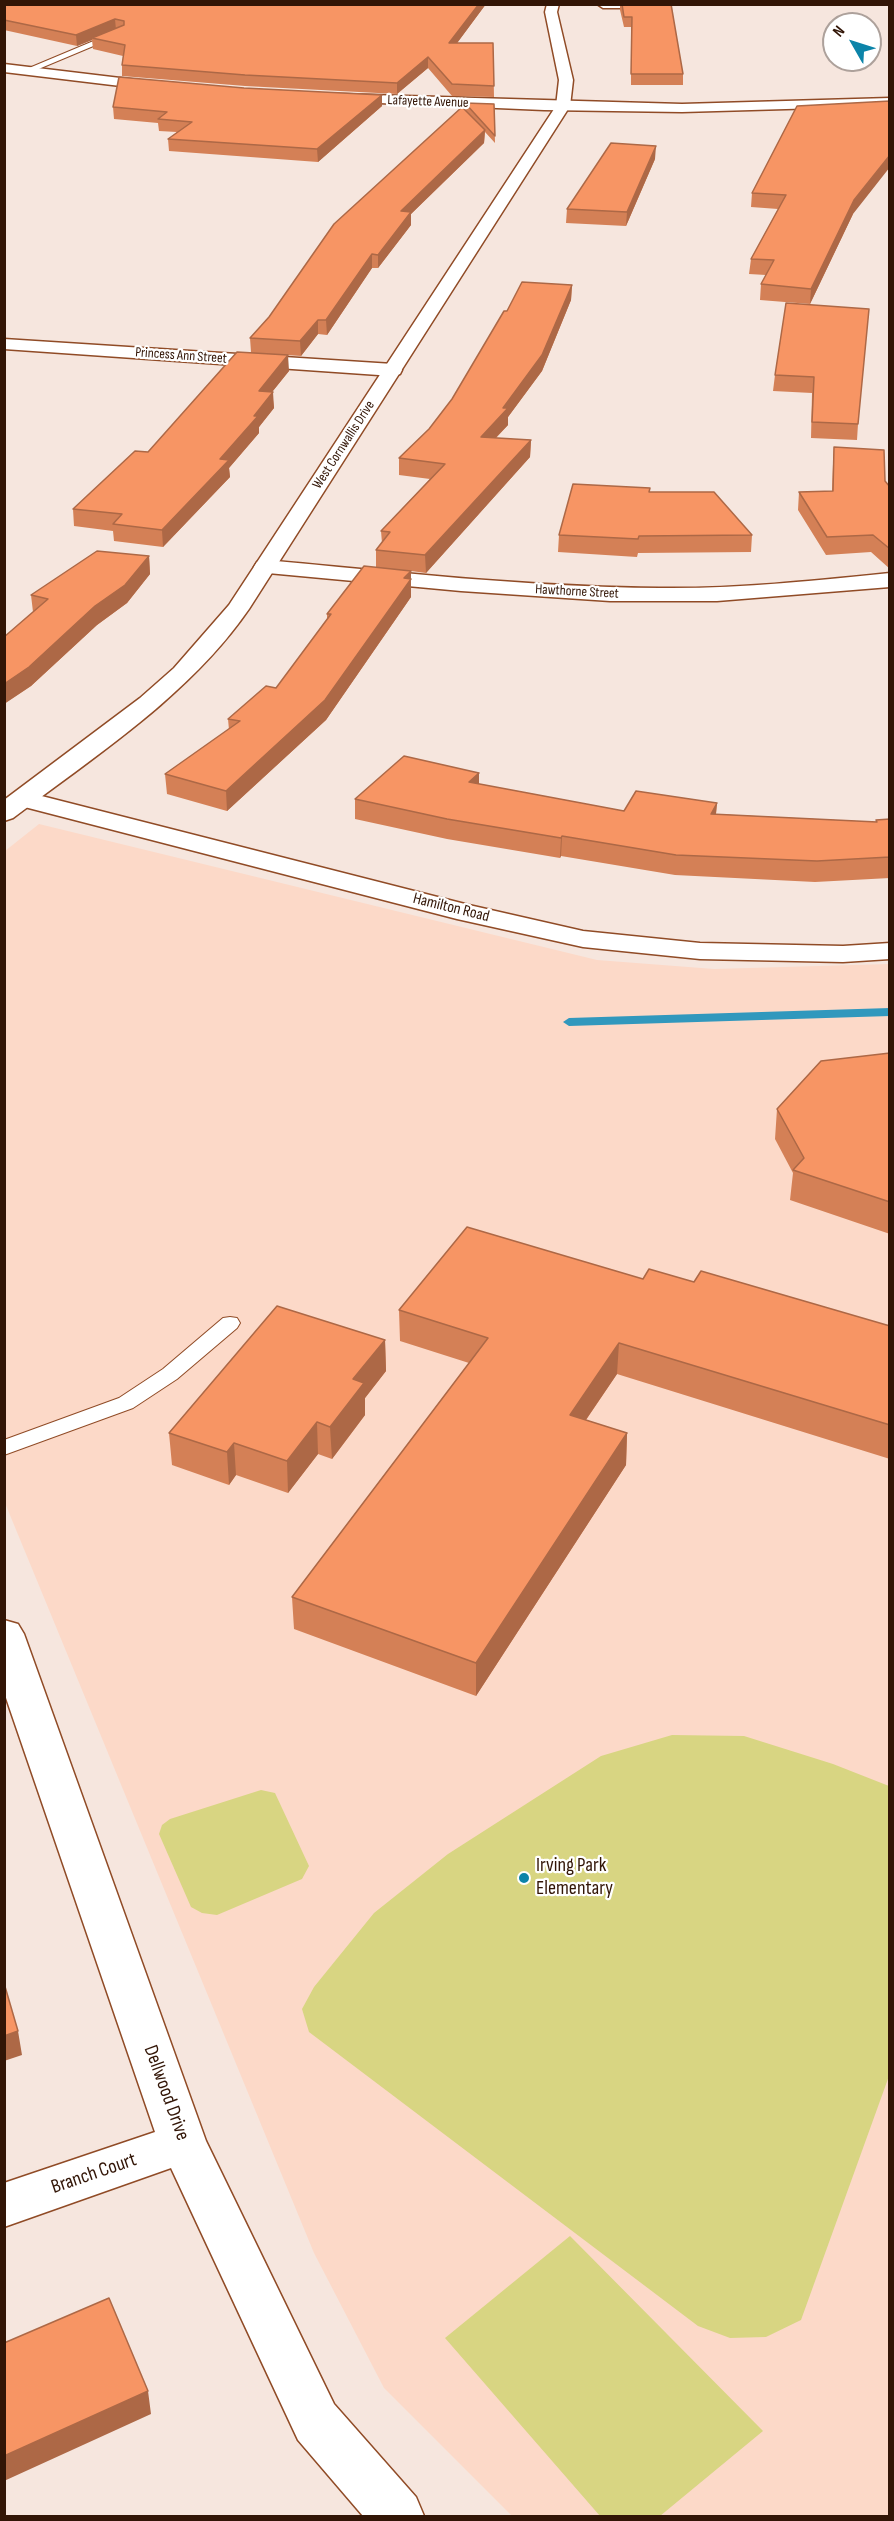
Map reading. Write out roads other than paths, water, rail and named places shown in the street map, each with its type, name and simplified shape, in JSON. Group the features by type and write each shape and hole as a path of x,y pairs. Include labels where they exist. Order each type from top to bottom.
{"street":[{"name":"West Cornwallis Drive","path":"13,806 148,703 182,673 238,609 563,106 566,80 550,12 553,4"},
{"path":"603,4 655,4"},
{"path":"4,68 181,89"},
{"name":"Lafayette Avenue","path":"326,98 712,110 800,108 890,102"},
{"name":"Princess Ann Street","path":"4,344 393,370"},
{"name":"Hawthorne Street","path":"265,567 574,593 658,596 734,595 890,580"},
{"name":"Hamilton Road","path":"13,806 583,939 700,951 843,954 890,951"},
{"name":"Dellwood Drive","path":"4,1634 183,2143 316,2422 397,2517"},
{"name":"Branch Court","path":"4,2205 183,2143"}],"lane":[{"path":"26,71 120,34"},
{"path":"4,1448 126,1403 170,1374 230,1323"}],"waterway":[{"path":"569,1022 890,1012"}],"place":[{"name":"Irving Park Elementary","path":"524,1878"}]}
